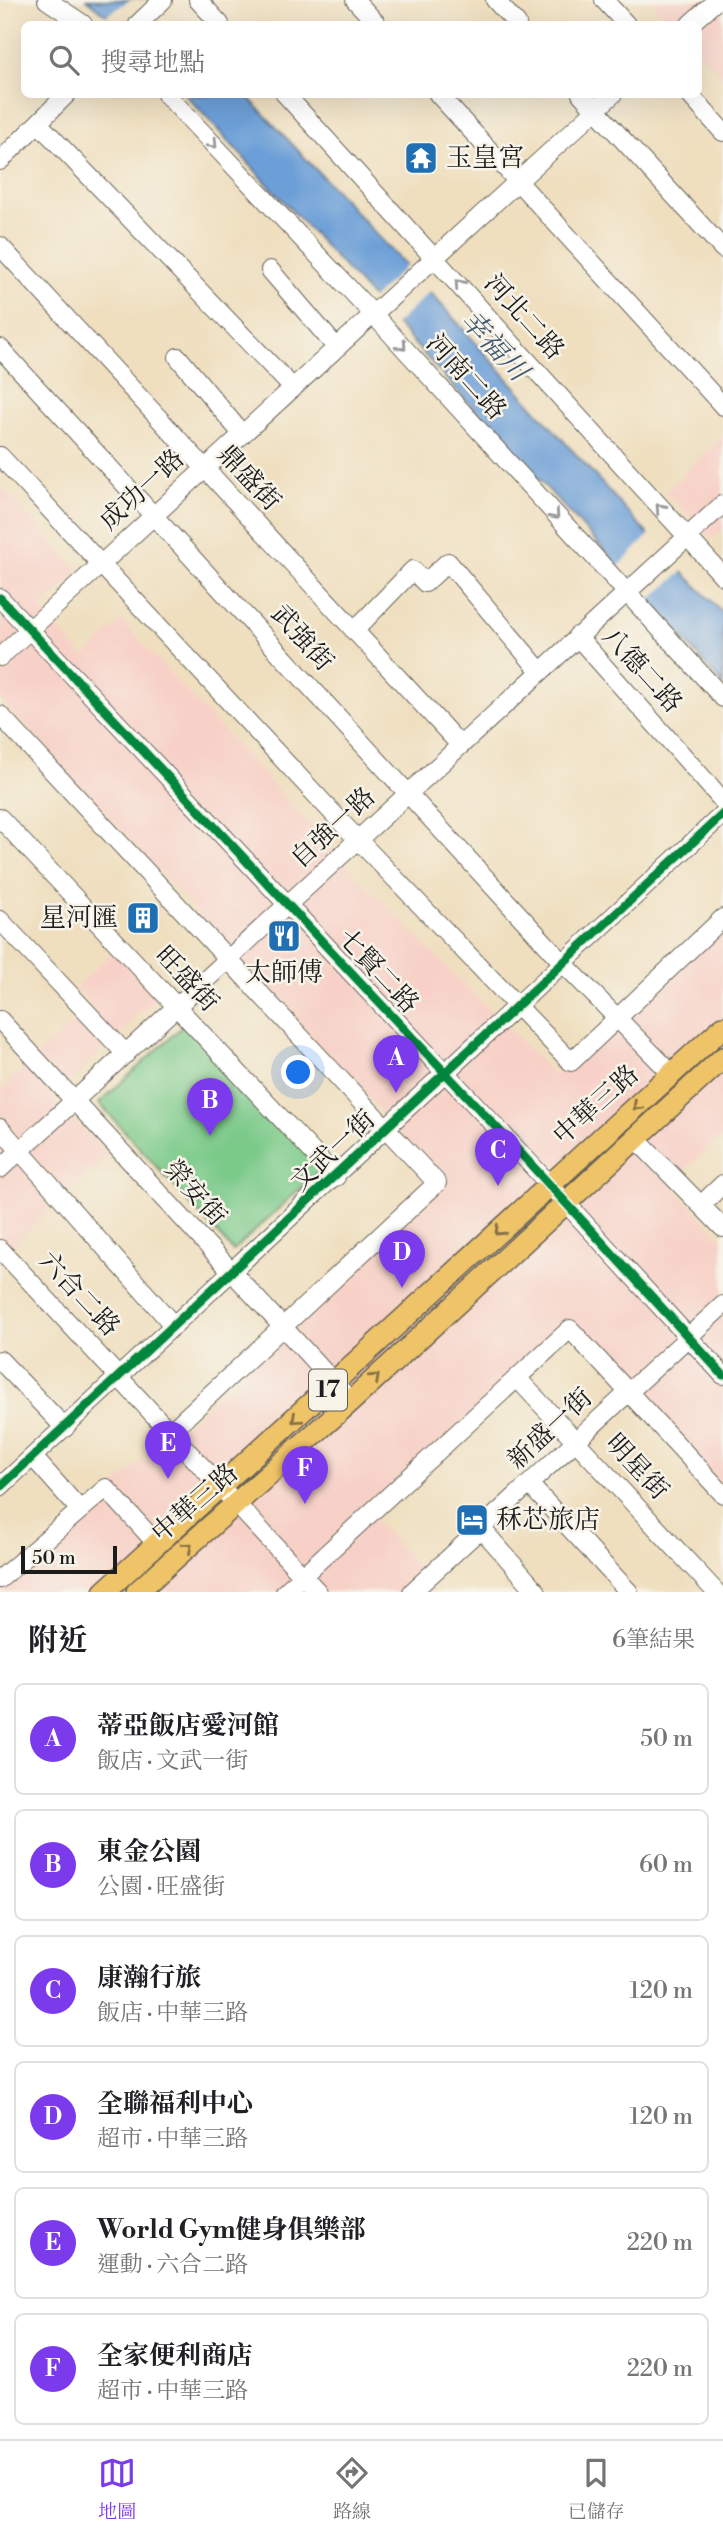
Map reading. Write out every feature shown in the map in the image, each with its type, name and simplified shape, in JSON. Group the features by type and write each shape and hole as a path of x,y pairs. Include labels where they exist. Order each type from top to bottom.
{"main road":[{"name":"中華三路","path":"104,1592 335,1384 723,1027"},
{"name":"中華三路","path":"137,1592 238,1504 723,1058"}],"street":[{"path":"47,0 78,21"},
{"path":"141,21 163,0"},
{"path":"198,0 217,21"},
{"path":"355,0 374,21"},
{"path":"495,0 514,21"},
{"path":"604,0 623,21"},
{"path":"693,21 717,0"},
{"path":"0,162 63,98"},
{"name":"河南二路","path":"170,98 376,309 631,585 723,698"},
{"name":"河北二路","path":"289,98 682,541 723,576"},
{"path":"442,98 723,407"},
{"path":"585,98 723,249"},
{"name":"成功一路","path":"0,657 609,98"},
{"path":"693,98 723,132"},
{"path":"38,124 292,387"},
{"name":"鼎盛街","path":"0,246 460,745"},
{"path":"270,270 335,347"},
{"name":"武強街","path":"0,348 565,965 672,1074"},
{"path":"178,357 242,434"},
{"path":"0,456 517,1009 571,1062 723,918"},
{"path":"682,541 723,503"},
{"name":"自強一路","path":"0,1169 631,585 682,541"},
{"path":"354,631 413,570 425,583 448,562 540,671"},
{"name":"七賢二路","path":"0,598 723,1374"},
{"name":"八德二路","path":"577,636 723,801"},
{"path":"0,715 437,1183 170,1432"},
{"name":"文武一街","path":"3,1479 65,1428 565,965 723,814"},
{"name":"旺盛街","path":"0,818 336,1177"},
{"path":"0,920 126,1054"},
{"name":"榮安街","path":"0,1020 351,1401"},
{"path":"0,1128 174,1326"},
{"path":"635,1138 723,1228"},
{"path":"702,1205 723,1184"},
{"name":"六合二路","path":"0,1249 318,1592"},
{"name":"新盛一街","path":"423,1588 481,1528 723,1306"},
{"path":"285,1592 519,1379 570,1329 723,1494"},
{"path":"0,1360 65,1428"},
{"name":"明星街","path":"519,1379 716,1592"},
{"path":"33,1457 79,1510"},
{"path":"529,1485 629,1592"},
{"path":"0,1579 106,1488 157,1544"},
{"path":"481,1528 537,1592"}],"shaded area":[{"path":"649,0 723,0 723,77 702,55 702,21 669,21"},
{"path":"723,436 723,530 712,539 665,493"},
{"path":"0,486 79,571 41,609 84,658 121,620 351,870 554,1075 723,915 723,1136 670,1183 723,1241 723,1486 572,1322 366,1510 422,1572 401,1592 0,1592 0,1583 181,1429 447,1184 0,699"},
{"path":"114,951 158,995 52,1098 108,1155 0,1257 0,1090 92,1006 75,988"}],"green space":[{"path":"187,1022 321,1169 233,1251 99,1103"}],"water":[{"path":"87,0 160,0 178,21 114,21"},
{"name":"幸福川","path":"189,98 249,98 411,271 670,559 723,613 723,685 656,607"}],"pier":[{"path":"130,0 166,0 182,20 109,21 104,17"},
{"path":"409,263 432,289 393,327 370,301"},
{"path":"651,533 686,569 647,602 615,570"}],"cycle path":[{"path":"0,598 525,1158 723,1375"},
{"path":"0,1487 723,814"}],"place":[{"name":"玉皇宮","path":"421,158"},
{"name":"星河匯","path":"143,918"},
{"name":"太師傅","path":"284,936"},
{"name":"蒂亞飯店愛河館","path":"396,1093"},
{"name":"東金公園","path":"210,1136"},
{"name":"康瀚行旅","path":"498,1186"},
{"name":"全聯福利中心","path":"402,1288"},
{"name":"World Gym健身俱樂部","path":"168,1479"},
{"name":"全家便利商店","path":"305,1504"},
{"name":"秝芯旅店","path":"472,1520"}]}
